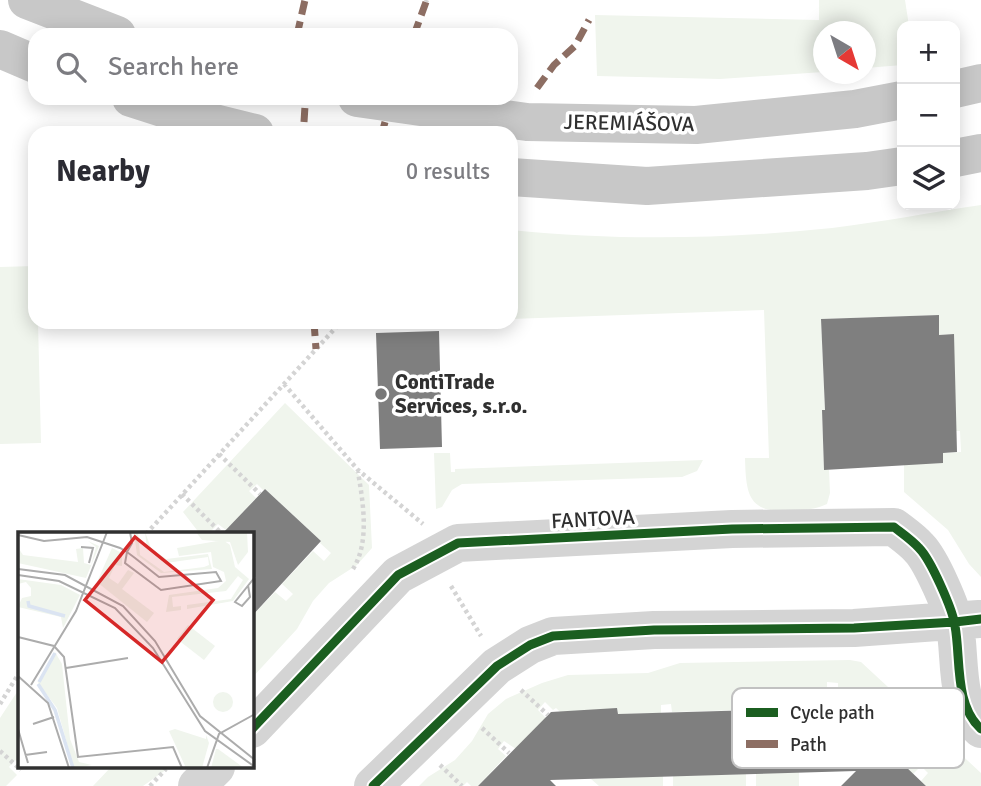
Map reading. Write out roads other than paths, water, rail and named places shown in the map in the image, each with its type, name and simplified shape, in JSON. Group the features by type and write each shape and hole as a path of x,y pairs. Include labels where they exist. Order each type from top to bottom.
{"main road":[{"path":"27,0 99,28"},
{"path":"0,49 28,61"},
{"path":"960,88 981,83"},
{"name":"JEREMIÁŠOVA","path":"407,105 527,122 696,125 855,109 897,101"},
{"path":"153,105 227,126"},
{"path":"960,157 981,153"},
{"path":"518,177 647,186 897,167"}],"street":[{"name":"FANTOVA","path":"254,727 398,575 458,543 732,529 894,527 921,549 968,621 966,706 981,729"},
{"path":"373,786 497,666 530,645 553,636 654,630 854,628 968,621"},
{"path":"197,786 215,768"}],"place":[{"name":"ContiTrade Services, s.r.o.","path":"381,394"}]}
